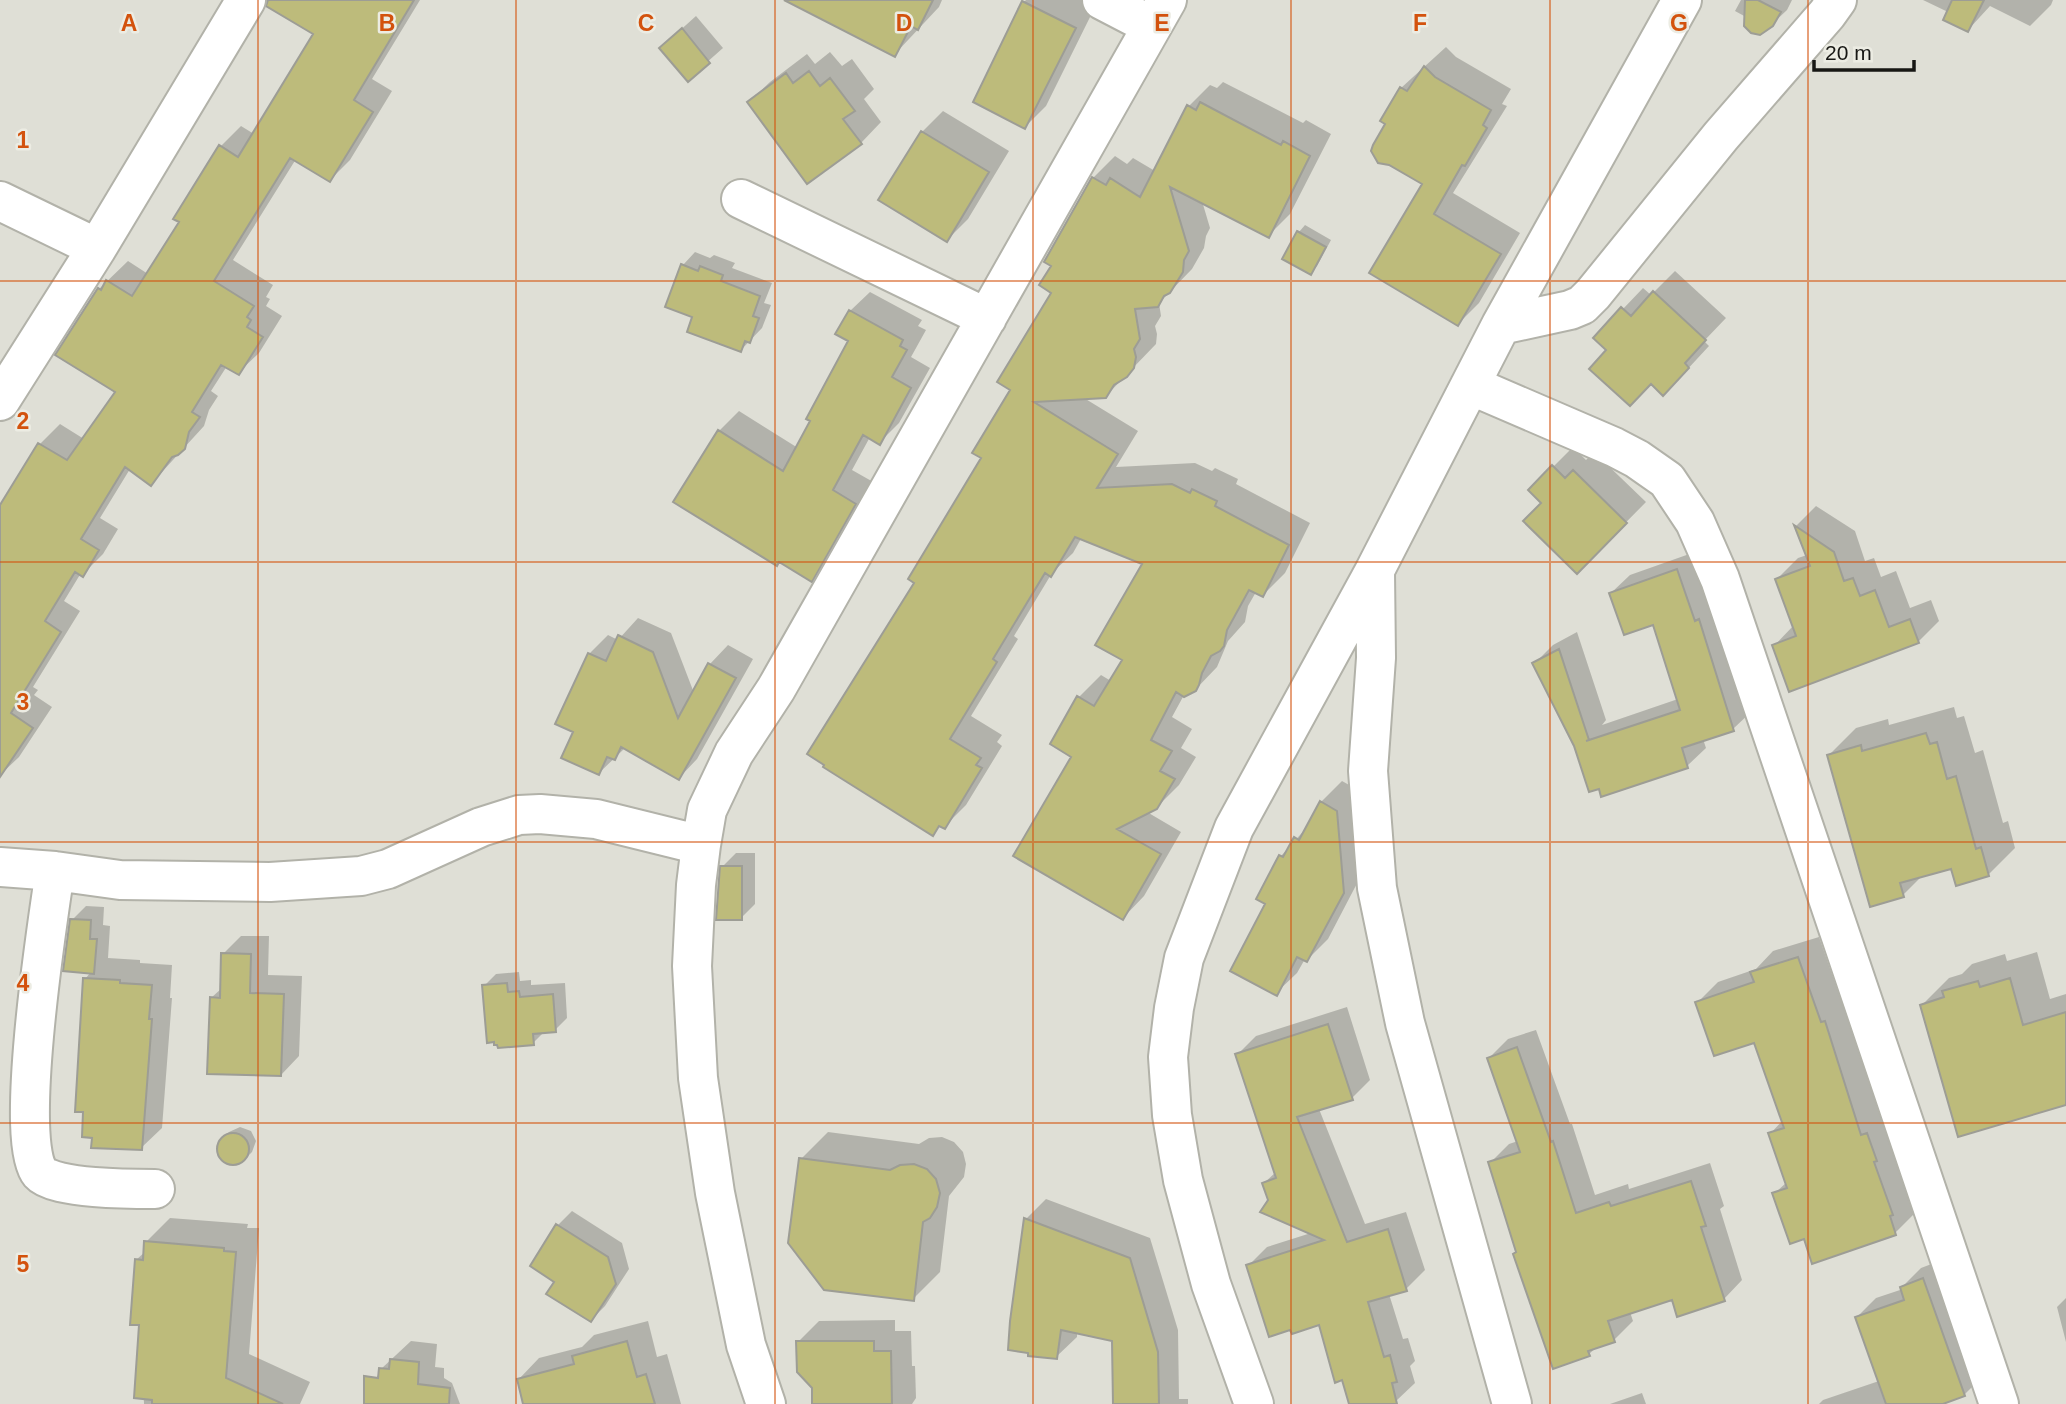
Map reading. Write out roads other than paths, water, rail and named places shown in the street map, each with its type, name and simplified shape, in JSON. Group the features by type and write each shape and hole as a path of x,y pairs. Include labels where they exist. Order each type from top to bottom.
{"street":[{"path":"0,401 97,248 246,0"},
{"path":"765,1404 746,1345 717,1206 698,1078 692,966 696,885 707,810 734,753 776,689 1160,13 1102,0"},
{"path":"1254,1404 1211,1284 1183,1180 1172,1115 1168,1057 1184,958 1234,828 1375,570 1501,325 1682,0"},
{"path":"1501,325 1582,305 1837,0"},
{"path":"741,199 987,318"},
{"path":"0,201 97,248"},
{"path":"1470,385 1637,459 1667,480 1695,522 1720,579 1999,1404"},
{"path":"1375,570 1376,658 1368,771 1377,888 1405,1023 1512,1404"},
{"path":"0,867 134,880 270,882 361,876 388,869 481,827 519,815 540,814 596,819 701,845"},
{"path":"55,871 35,1012 30,1106 33,1156 40,1173 55,1181 103,1188 155,1189"}]}
